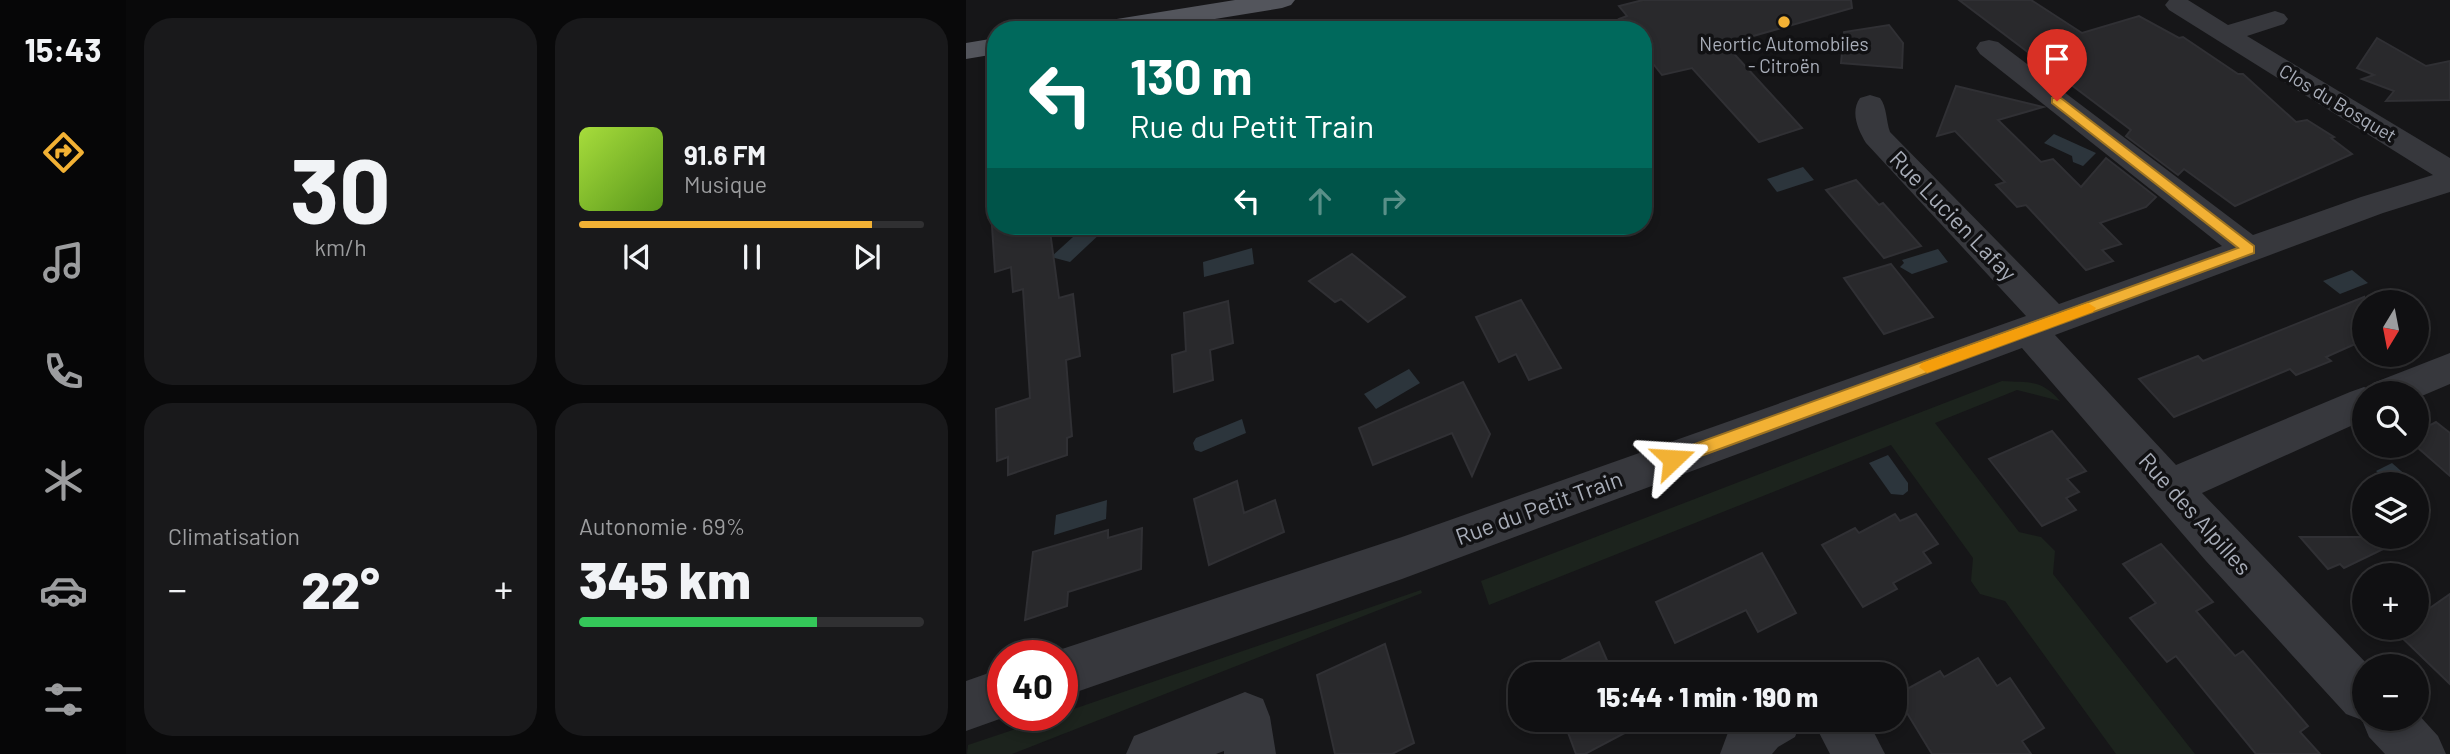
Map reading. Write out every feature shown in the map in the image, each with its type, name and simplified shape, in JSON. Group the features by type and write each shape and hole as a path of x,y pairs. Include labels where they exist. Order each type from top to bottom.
{"main road":[{"path":"1153,21 1282,0"},
{"path":"966,51 987,48"}],"street":[{"name":"Clos du Bosquet","path":"2178,5 2450,172"},
{"path":"2225,34 2275,19"},
{"path":"1989,48 2249,250"},
{"name":"Rue Lucien Lafay","path":"1870,104 1870,118 1877,136 2040,325"},
{"name":"Rue du Petit Train","path":"1078,667 1402,558 2372,205 2450,181"},
{"name":"Rue des Alpilles","path":"2040,325 2170,487 2352,683"},
{"path":"2170,487 2352,408"},
{"path":"966,706 987,699"},
{"path":"1177,749 1245,717 1250,754"},
{"path":"2398,731 2420,754"},
{"path":"1746,754 1749,739 1756,732"},
{"path":"1845,732 1859,754"}],"shaded area":[{"path":"2054,134 2096,153 2083,166 2073,162 2072,156 2044,143"},
{"path":"1803,167 1814,180 1777,192 1767,179"},
{"path":"1075,235 1099,235 1070,262 1051,257"},
{"path":"1252,248 1254,264 1204,277 1203,262"},
{"path":"1938,249 1948,262 1912,274 1900,267 1904,263 1902,260"},
{"path":"2352,270 2368,283 2340,294 2323,281"},
{"path":"1409,369 1420,383 1376,409 1364,394"},
{"path":"2002,381 2028,382 2041,386 2060,401 2017,390 1935,423 2019,532 2041,537 2055,551 2053,574 2195,754 2116,754 2005,601 1980,594 1971,581 1973,558 1891,445 1489,605 1481,581"},
{"path":"1242,419 1246,433 1201,452 1195,450 1193,443 1196,438"},
{"path":"1888,455 1908,483 1908,491 1903,495 1891,494 1869,463"},
{"path":"2392,463 2402,472 2377,472"},
{"path":"1107,500 1106,519 1054,535 1056,515"},
{"path":"1421,590 1422,593 1078,728 1078,708"},
{"path":"1010,731 1071,731 1012,754 967,754 968,745"}],"building":[{"path":"1643,0 1851,0 1852,8 1725,44 1802,128 1759,142 1692,68 1662,75 1652,62 1652,21 1620,21 1619,19 1627,16 1619,6"},
{"path":"1959,0 2031,0 2082,33 2139,16 2179,38 2183,37 2238,74 2243,74 2296,122 2307,120 2334,137 2331,138 2352,154 2235,206 2184,169 2178,175 2126,136 2131,130"},
{"path":"1889,25 1903,43 1902,68 1841,63 1844,32"},
{"path":"2377,38 2426,66 2450,61 2450,100 2386,101 2394,91 2362,79 2374,75 2357,68"},
{"path":"1956,86 2043,107 1998,120 2041,162 2053,159 2081,187 2106,158 2156,197 2146,207 2100,223 2121,244 2102,250 2113,261 2086,270 2026,205 2017,207 1996,185 2005,182 1955,131 1937,136"},
{"path":"1856,180 1879,205 1883,203 1921,246 1884,258 1826,190"},
{"path":"993,235 1051,235 1059,298 1073,294 1080,356 1066,360 1072,436 1067,438 1067,455 1008,475 1008,457 997,461 996,409 1030,398 1023,289 1013,292 1011,267 995,272"},
{"path":"1352,254 1405,297 1368,322 1341,299 1335,302 1309,281"},
{"path":"1891,264 1933,317 1884,334 1844,278"},
{"path":"1521,300 1561,368 1529,380 1516,354 1499,362 1476,317"},
{"path":"1228,301 1233,343 1210,350 1213,380 1174,392 1172,355 1186,351 1184,313"},
{"path":"2352,302 2352,345 2326,357 2331,361 2296,375 2290,369 2174,417 2139,379 2198,356 2203,361"},
{"path":"1463,382 1490,434 1472,476 1452,433 1373,465 1359,428"},
{"path":"2436,422 2450,433 2450,476 2429,458 2429,426"},
{"path":"2052,431 2086,471 2067,479 2079,492 2066,498 2076,510 2042,526 1989,459"},
{"path":"1237,481 1244,513 1275,500 1284,532 1209,565 1194,499"},
{"path":"1895,514 1900,521 1916,514 1938,544 1923,552 1931,563 1893,583 1897,589 1863,607 1822,545 1855,528 1859,533"},
{"path":"1142,528 1141,569 1068,592 1067,606 1025,620 1033,552 1108,530 1108,538"},
{"path":"2300,537 2352,537 2352,549 2383,549 2344,568 2340,564 2328,569"},
{"path":"2161,544 2213,602 2196,611 2235,656 2243,651 2308,726 2300,732 2320,754 2256,754 2176,656 2167,662 2130,618 2156,603 2123,564"},
{"path":"1762,553 1796,613 1758,632 1746,610 1675,643 1656,602"},
{"path":"2450,594 2450,684 2429,664 2429,654 2419,654 2404,640 2429,640 2429,609"},
{"path":"1599,642 1608,662 1558,662"},
{"path":"1385,644 1414,743 1392,754 1335,754 1317,675"},
{"path":"1978,658 1997,686 2010,678 2044,728 2022,741 2031,754 1932,754 1907,713 1907,689 1940,671 1944,677"},
{"path":"1568,732 1627,732 1585,754 1576,754"}],"slow traffic":[{"path":"1927,367 2088,308"}],"place":[{"name":"Neortic Automobiles - Citroën","path":"1784,22"}],"route":[{"path":"1673,459 2249,250 2057,101"}]}
